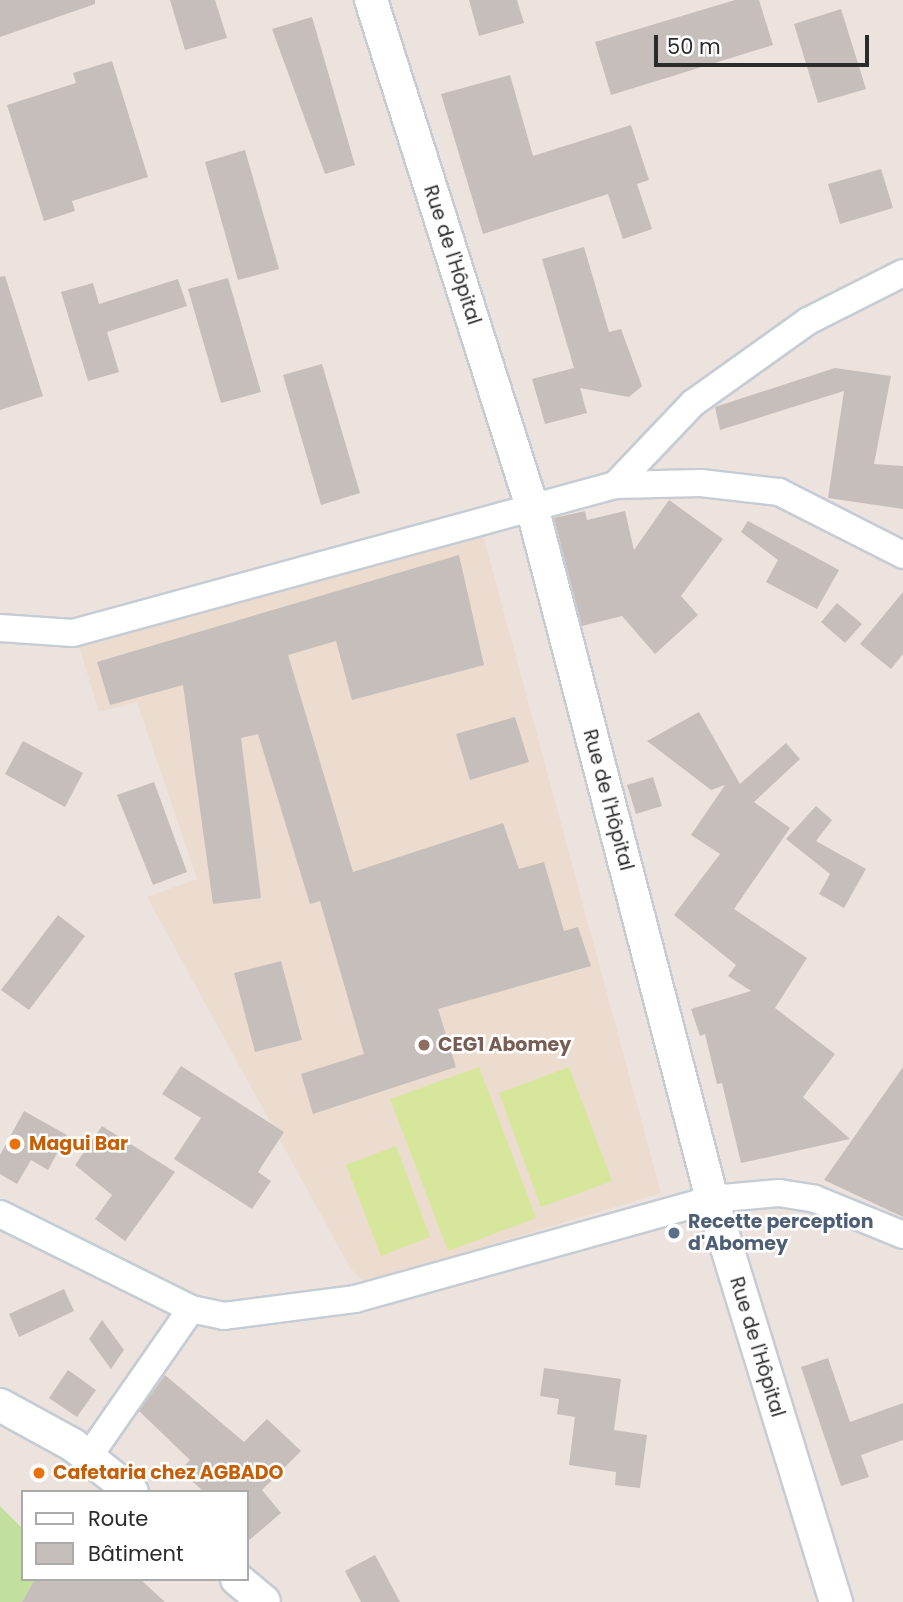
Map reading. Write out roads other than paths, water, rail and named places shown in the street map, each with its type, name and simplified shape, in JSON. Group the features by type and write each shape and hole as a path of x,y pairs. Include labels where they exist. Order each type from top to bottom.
{"street":[{"name":"Rue de l'Hôpital","path":"371,0 532,507 712,1199 836,1602"},
{"path":"615,485 692,403 808,321 903,273"},
{"path":"0,628 74,633 615,485 701,483 779,492 903,555"},
{"path":"0,1214 191,1309 224,1316 355,1299 712,1199 779,1193 815,1199 903,1236"},
{"path":"89,1456 191,1309"},
{"path":"0,1405 89,1456 130,1490"},
{"path":"239,1581 264,1602"}],"place":[{"name":"CEG1 Abomey","path":"424,1045"},
{"name":"Magui Bar","path":"15,1144"},
{"name":"Recette perception d'Abomey","path":"674,1233"},
{"name":"Cafetaria chez AGBADO","path":"39,1473"}]}
